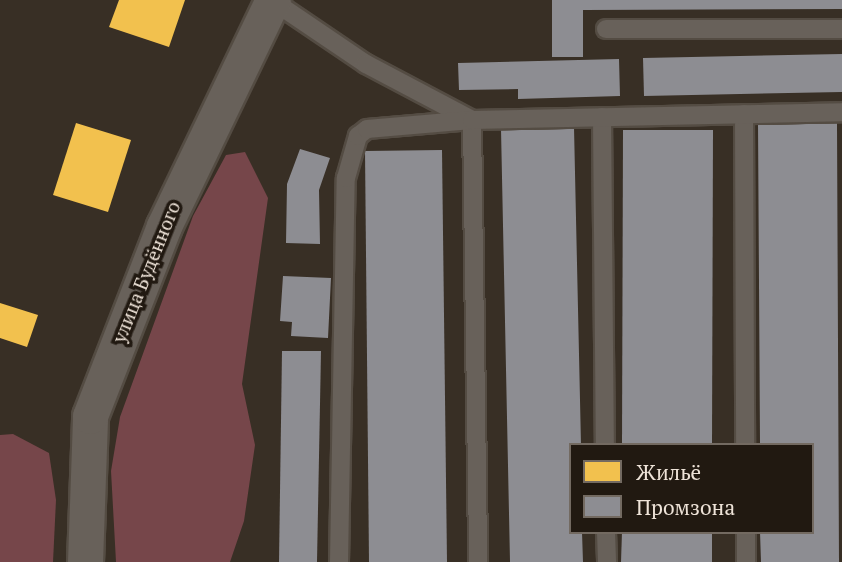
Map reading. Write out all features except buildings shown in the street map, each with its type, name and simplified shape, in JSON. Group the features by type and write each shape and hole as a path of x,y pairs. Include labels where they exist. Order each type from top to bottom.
{"street":[{"name":"улица Будённого","path":"85,562 90,416 164,226 273,0"}],"lane":[{"path":"273,0 366,65 472,120"},
{"path":"606,29 842,29"},
{"path":"339,562 350,150 367,129 472,120 842,113"},
{"path":"744,114 745,443"},
{"path":"602,117 606,443"},
{"path":"472,120 478,562"},
{"path":"607,534 607,562"},
{"path":"746,534 746,562"}],"shaded area":[{"path":"245,152 268,198 242,384 255,445 244,521 230,562 116,562 111,471 120,417 193,216 226,155"},
{"path":"13,434 49,453 56,500 53,562 0,562 0,435"}]}
